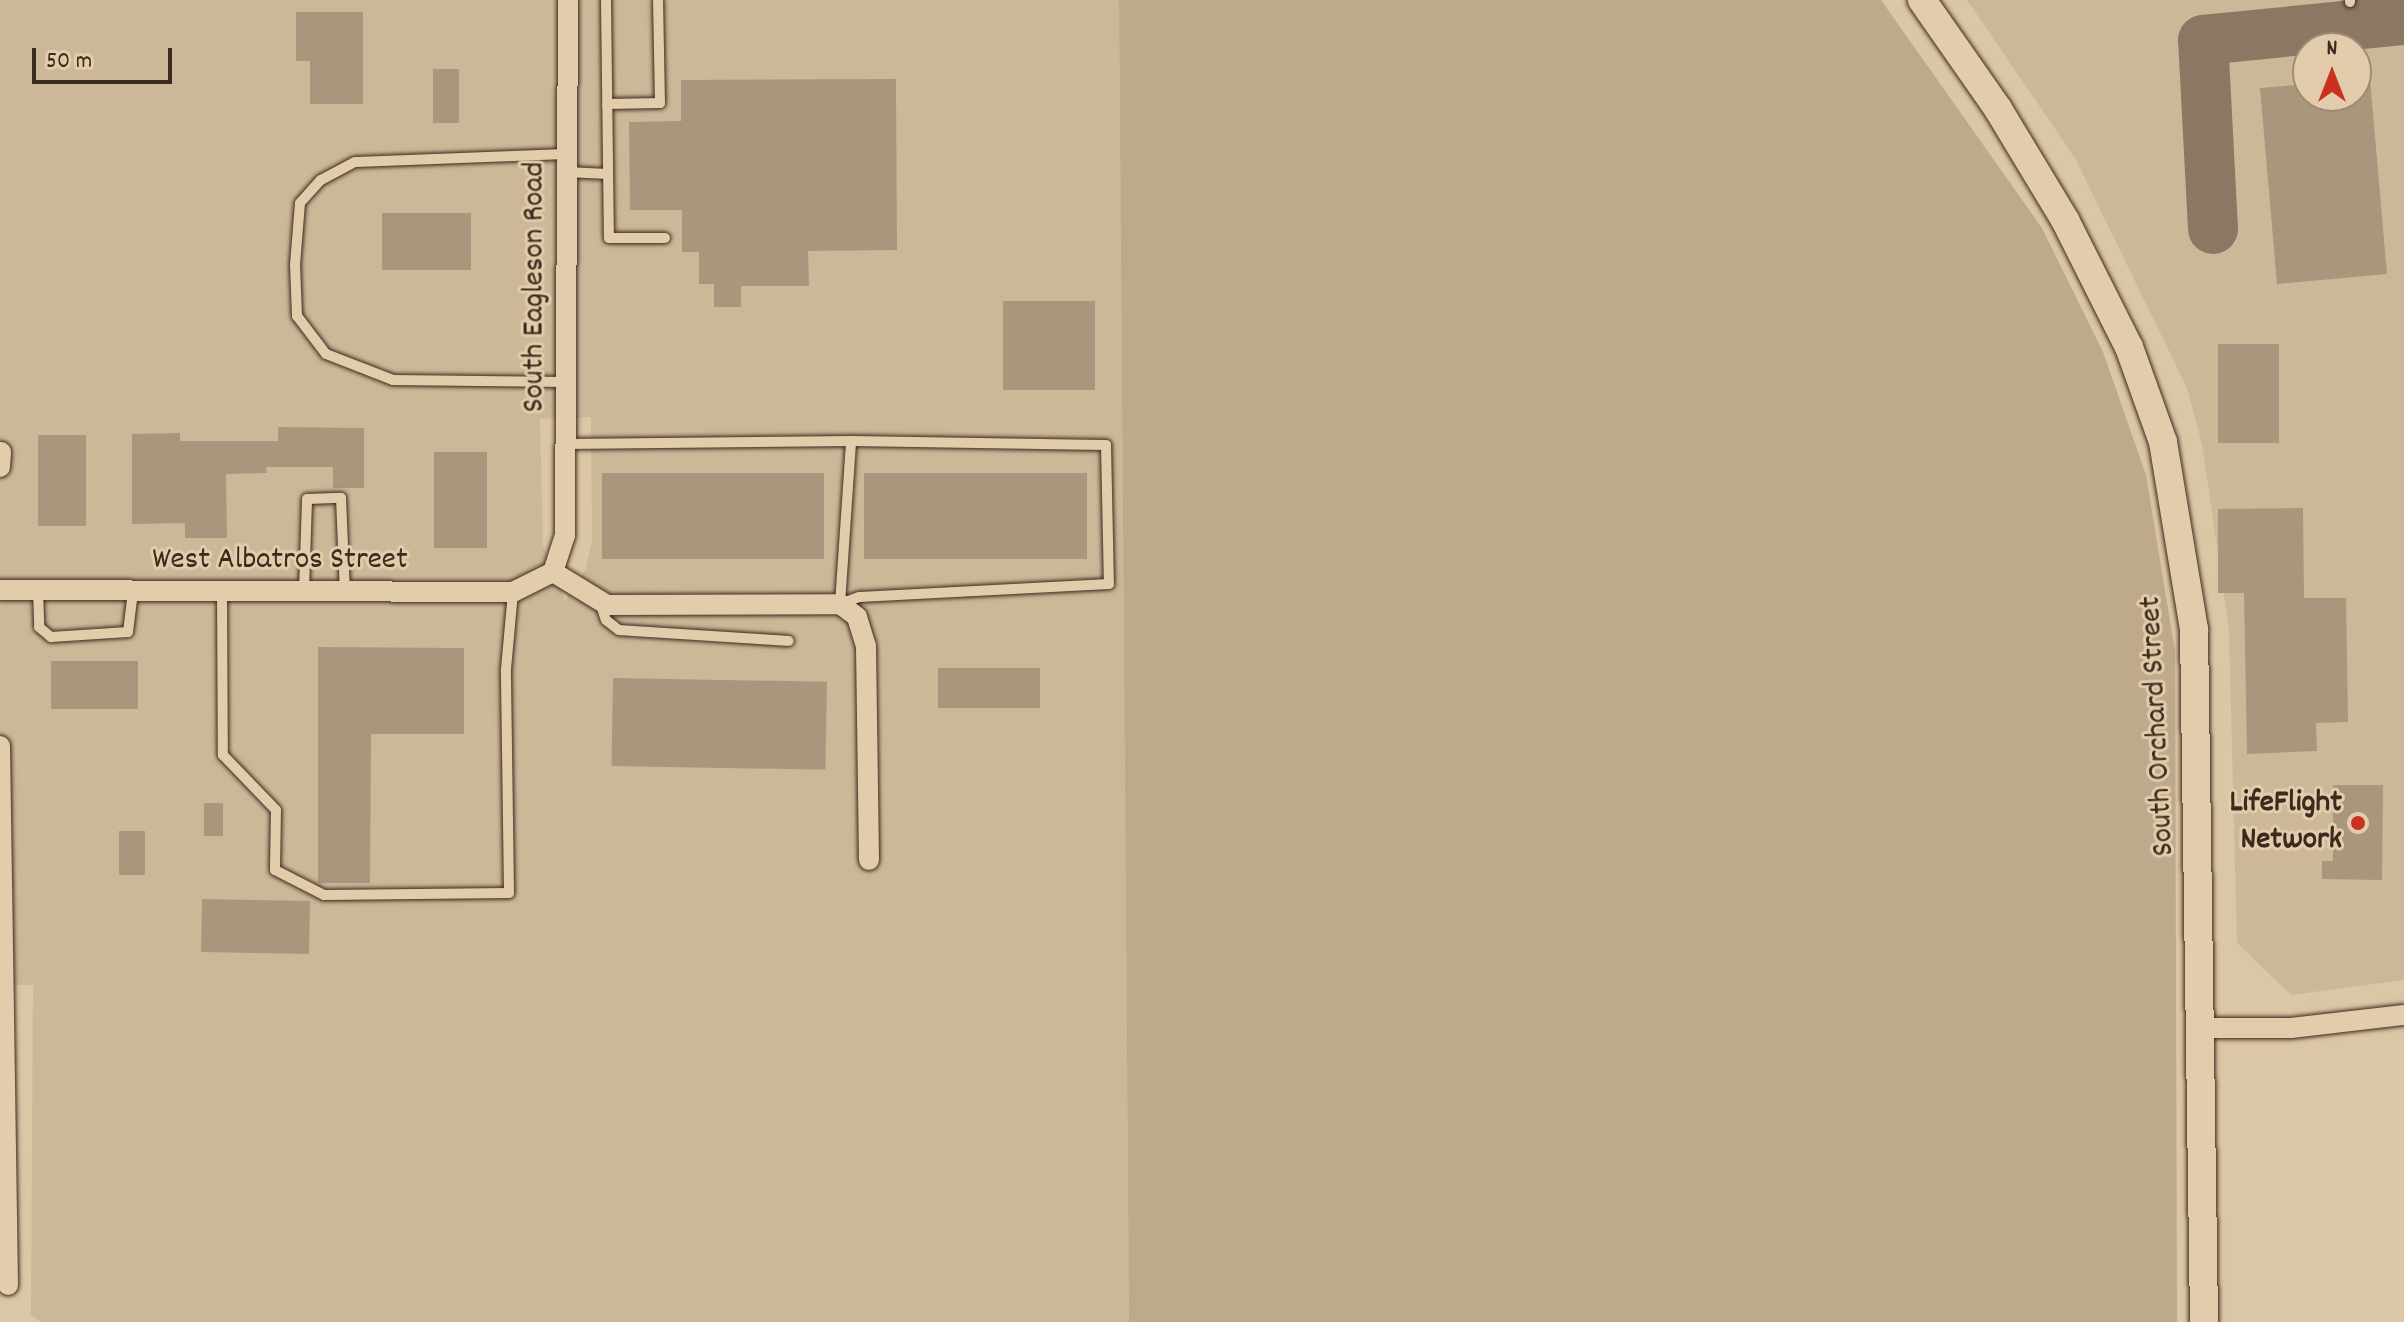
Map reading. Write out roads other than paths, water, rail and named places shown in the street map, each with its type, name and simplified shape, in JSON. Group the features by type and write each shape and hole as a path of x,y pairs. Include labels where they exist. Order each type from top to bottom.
{"main road":[{"name":"South Orchard Street","path":"1922,0 1998,109 2065,220 2129,347 2163,442 2194,629 2203,1028 2204,1322"}],"street":[{"name":"South Eagleson Road","path":"553,572 565,536 568,0"},
{"path":"0,467 1,452"},
{"path":"553,572 607,605 840,604 857,617 866,646 869,860"},
{"name":"West Albatros Street","path":"0,590 513,592 553,572"},
{"path":"0,746 8,1285"},
{"path":"2203,1028 2291,1028 2404,1015"}],"lane":[{"path":"606,0 609,238 665,238"},
{"path":"607,104 660,103 658,0"},
{"path":"566,382 393,380 326,354 297,316 295,265 300,203 321,180 355,162 567,163 608,174"},
{"path":"566,444 851,441 1106,445 1109,584 859,597 840,604 851,441"},
{"path":"304,591 307,499 341,498 345,592"},
{"path":"38,590 39,627 51,637 128,632 133,591"},
{"path":"222,591 223,755 276,810 275,870 324,895 509,893 506,669 513,592"},
{"path":"599,600 606,620 619,630 789,641"}],"place":[{"name":"LifeFlight Network","path":"2358,823"}]}
